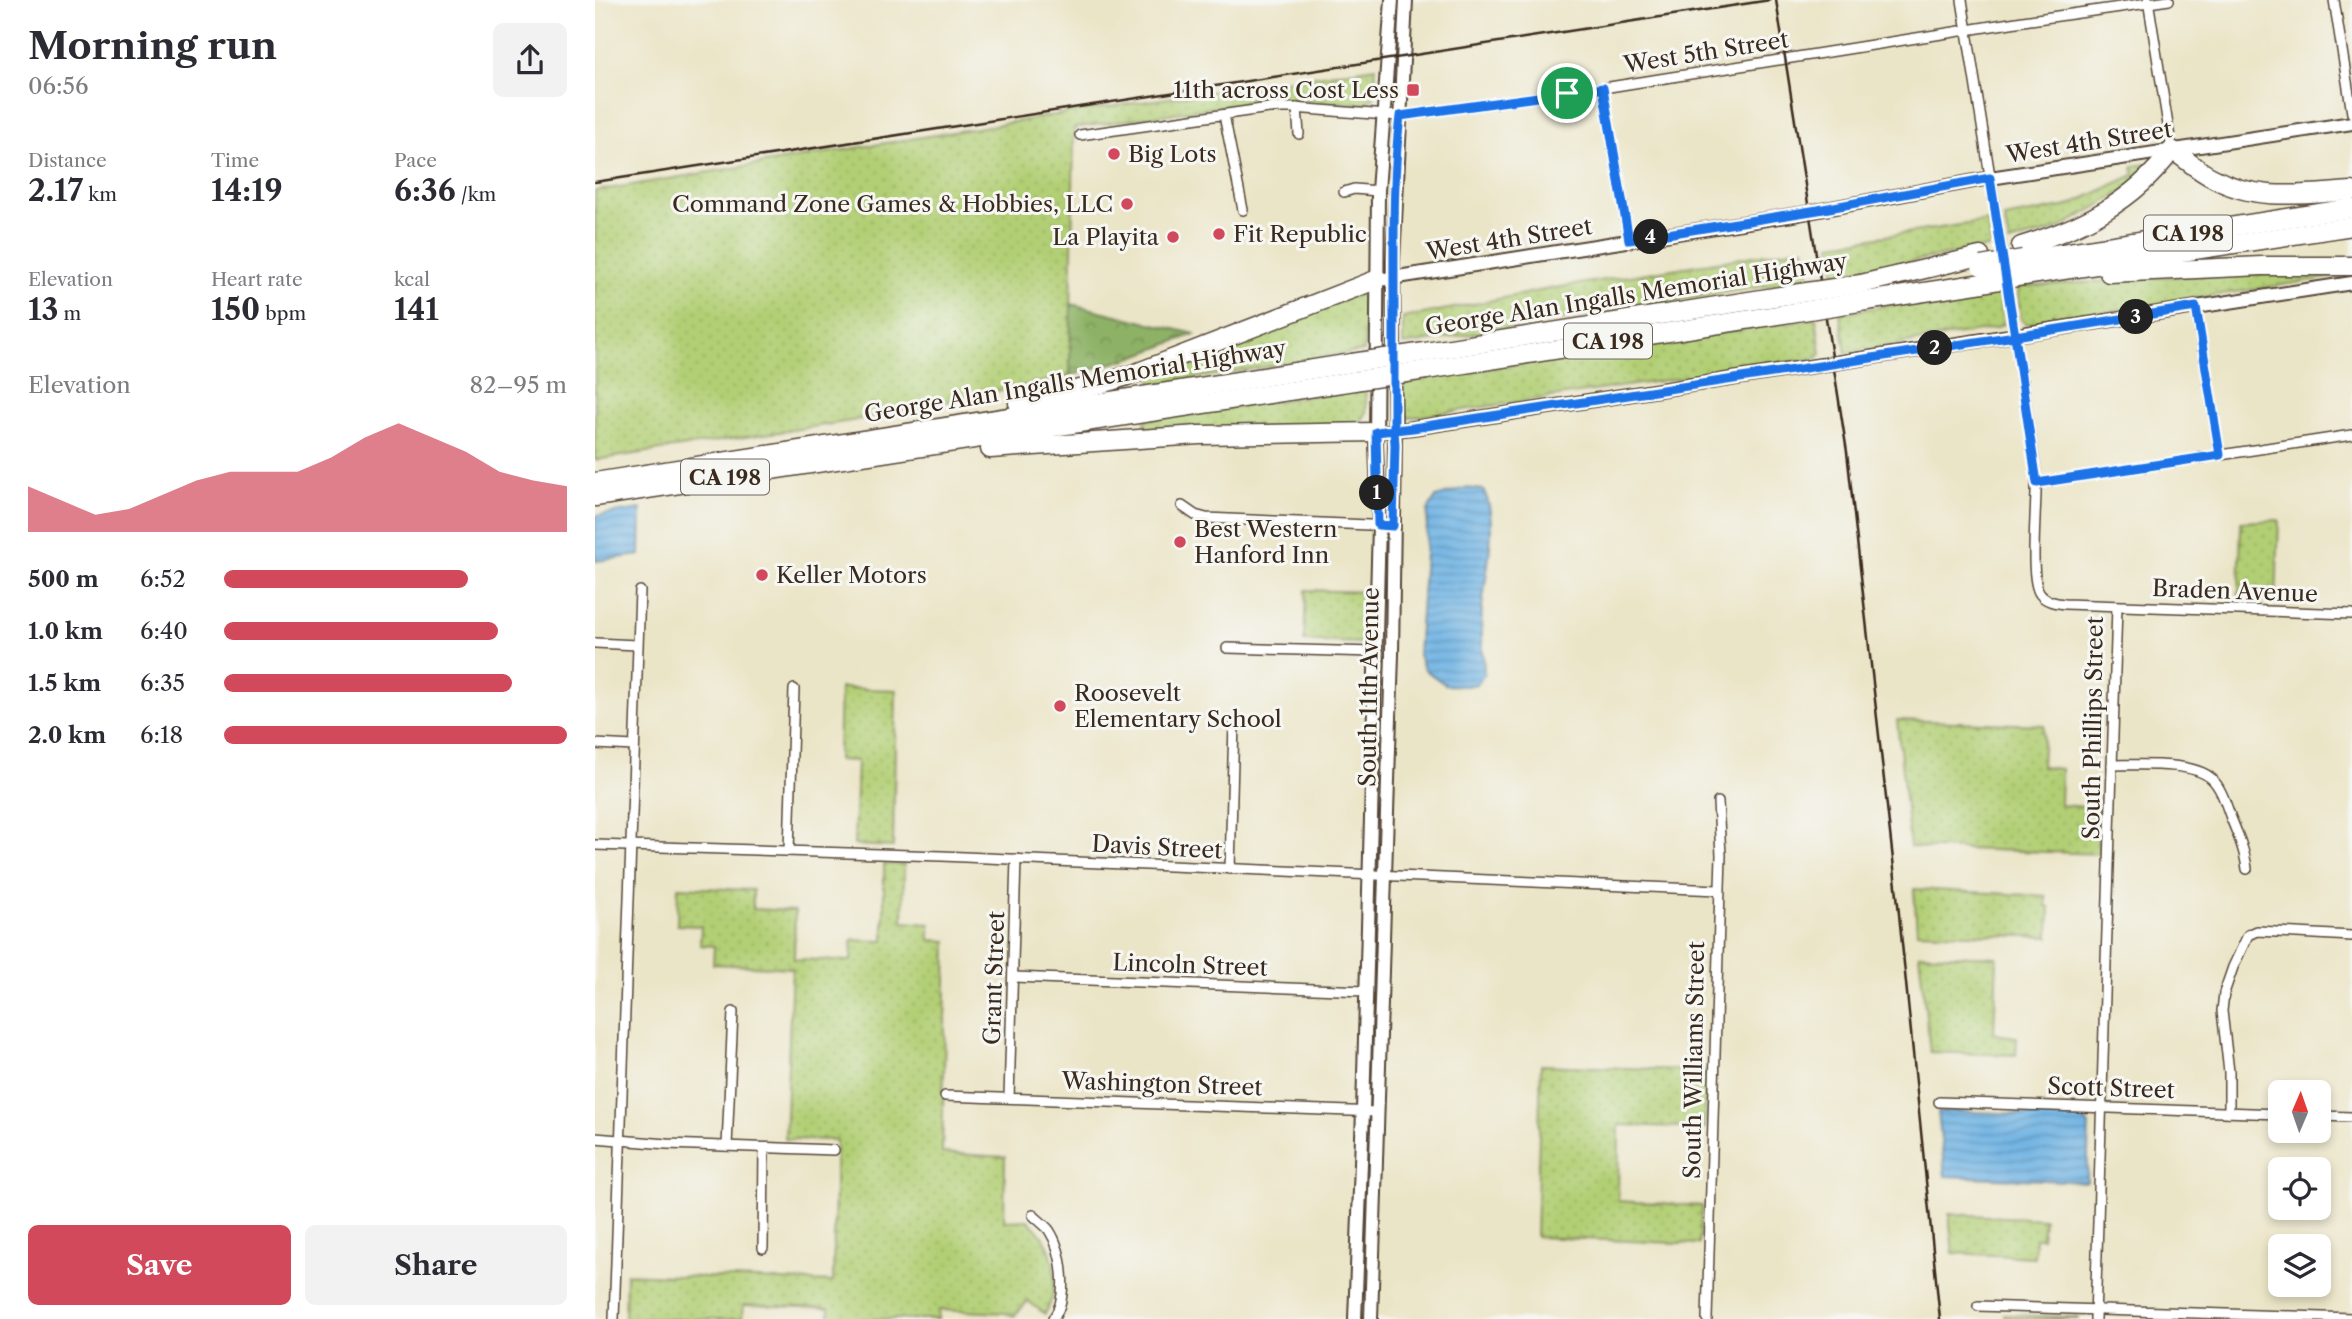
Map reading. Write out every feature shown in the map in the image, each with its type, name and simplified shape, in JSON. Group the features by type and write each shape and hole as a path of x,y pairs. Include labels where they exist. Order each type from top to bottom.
{"highway":[{"path":"2024,264 2076,228 2107,211 2148,179 2172,150 2214,179 2249,192 2276,195 2352,191"},
{"name":"George Alan Ingalls Memorial Highway","path":"2024,264 2352,208"},
{"name":"George Alan Ingalls Memorial Highway","path":"595,482 1355,381 1863,292 1981,268 2352,226"},
{"path":"2024,264 2352,266"},
{"path":"1863,292 1981,268"},
{"path":"851,449 1136,373 1386,279"},
{"name":"George Alan Ingalls Memorial Highway","path":"595,498 851,449 1352,363 1788,304"},
{"path":"851,449 1176,436 1376,432"}],"main road":[{"path":"1392,0 1398,6 1398,41 1404,50"},
{"name":"South 11th Avenue","path":"1371,1319 1385,875 1394,430 1386,279 1378,191 1392,0"},
{"path":"1404,50 1406,0"},
{"name":"South 11th Avenue","path":"1355,1319 1375,652 1378,525 1376,432 1404,50"},
{"name":"West 4th Street","path":"1386,279 1818,210 1990,178 2352,123"},
{"path":"1376,432 2352,283"}],"street":[{"name":"South Phillips Street","path":"1962,0 2037,483 2034,575 2039,593 2053,602 2117,606 2095,1314"},
{"name":"West 5th Street","path":"1080,135 1146,131 1269,108 1400,116 1603,88 2169,0"},
{"path":"2334,0 2352,113"},
{"path":"2148,2 2172,150"},
{"path":"1603,88 1629,240"},
{"path":"1297,108 1299,134"},
{"path":"1224,115 1243,210"},
{"path":"1343,192 1354,189 1378,191"},
{"path":"2196,307 2220,455"},
{"path":"2037,483 2352,435"},
{"path":"1182,506 1195,515 1206,518 1393,526"},
{"path":"614,1319 640,590"},
{"name":"Braden Avenue","path":"2117,606 2352,614"},
{"path":"595,643 637,645"},
{"path":"1227,648 1375,652"},
{"path":"789,851 794,689"},
{"path":"1230,869 1234,723"},
{"path":"595,744 634,746"},
{"path":"2112,765 2180,767 2210,777 2222,796 2246,855 2247,869"},
{"name":"South Williams Street","path":"1707,1319 1721,855 1718,802"},
{"name":"Davis Street","path":"595,845 1016,859 1718,890"},
{"name":"Grant Street","path":"1009,1098 1016,859"},
{"path":"2229,1112 2229,1072 2222,1011 2224,993 2248,935 2257,931 2352,936"},
{"name":"Lincoln Street","path":"1014,977 1365,991"},
{"path":"727,1146 733,1012"},
{"name":"Washington Street","path":"946,1096 1377,1112"},
{"name":"Scott Street","path":"1940,1101 2268,1114"},
{"path":"2331,1116 2352,1117"},
{"path":"595,1138 834,1150"},
{"path":"763,1248 764,1148"},
{"path":"1033,1215 1048,1229 1061,1259 1062,1297 1059,1310 1053,1319"},
{"path":"1978,1306 2095,1314 2352,1318"}],"green space":[{"path":"1376,67 1374,97 1363,104 1270,99 1074,128 1070,376 851,421 595,460 595,191 1068,113"},
{"path":"2148,164 2150,167 2121,193 2056,230 2009,243 2004,218 2068,206 2134,175 2133,166"},
{"path":"1988,221 1991,247 1835,275 1831,244"},
{"path":"1804,248 1810,279 1403,345 1403,318 1554,288"},
{"path":"2340,272 2341,276 2026,324 2021,319 2017,287 2198,275"},
{"path":"1998,288 2003,324 1997,328 1846,353 1840,313"},
{"path":"1359,294 1366,298 1364,351 1152,385 1150,373"},
{"path":"1071,304 1195,334 1070,376"},
{"path":"1816,318 1821,354 1817,358 1408,418 1403,412 1403,382"},
{"path":"1365,388 1365,416 1352,426 1146,434 1145,420"},
{"path":"2279,520 2276,601 2239,599 2241,522"},
{"path":"1306,590 1366,592 1364,643 1304,641"},
{"path":"840,688 896,690 893,847 854,845 857,761 838,760"},
{"path":"1897,720 2044,725 2042,767 2061,769 2060,805 2099,808 2098,854 1910,847"},
{"path":"884,864 904,865 903,922 930,924 930,940 947,941 942,1153 1005,1157 1004,1221 1028,1220 1050,1250 1054,1278 1049,1307 1045,1314 1028,1301 1014,1316 1005,1313 939,1310 938,1319 829,1319 829,1308 743,1305 742,1319 625,1319 626,1274 833,1282 836,1140 785,1139 792,968 713,964 714,946 700,945 701,926 677,925 678,887 753,890 753,909 795,911 794,959 851,961 852,940 884,941"},
{"path":"1914,889 2046,896 2046,906 2050,907 2049,937 1917,932"},
{"path":"1919,954 1997,957 1994,1034 2017,1037 2016,1055 1930,1052"},
{"path":"1541,1065 1706,1071 1705,1128 1619,1125 1618,1201 1702,1206 1699,1244 1536,1237"},
{"path":"1949,1214 2044,1219 2042,1238 2035,1238 2034,1257 1953,1253"},
{"path":"2005,1315 2075,1317 2080,1319 2005,1319"}],"water":[{"path":"1465,488 1483,490 1488,502 1491,531 1482,617 1484,675 1477,684 1466,686 1446,685 1425,670 1418,655 1428,510 1436,497"},
{"path":"641,509 640,555 595,561 595,516"},
{"path":"1938,1112 2080,1116 2089,1125 2087,1182 1945,1176"}],"railway":[{"path":"595,182 1770,0"},
{"path":"1776,0 1847,452 1898,904 1940,1319"}],"place":[{"name":"11th across Cost Less","path":"1413,90"},
{"name":"Big Lots","path":"1114,154"},
{"name":"Command Zone Games & Hobbies, LLC","path":"1127,204"},
{"name":"Fit Republic","path":"1219,234"},
{"name":"La Playita","path":"1173,237"},
{"name":"Best Western Hanford Inn","path":"1180,542"},
{"name":"Keller Motors","path":"762,575"},
{"name":"Roosevelt Elementary School","path":"1060,706"}],"route":[{"path":"1567,93 1400,116 1392,262 1394,279 1394,292 1394,430 1394,442 1395,445 1393,526 1378,525 1376,432 1394,430 1413,428 2015,336 2037,483 2220,455 2196,307 2015,336 1990,178 1818,210 1629,240 1603,88 1567,93"}]}
